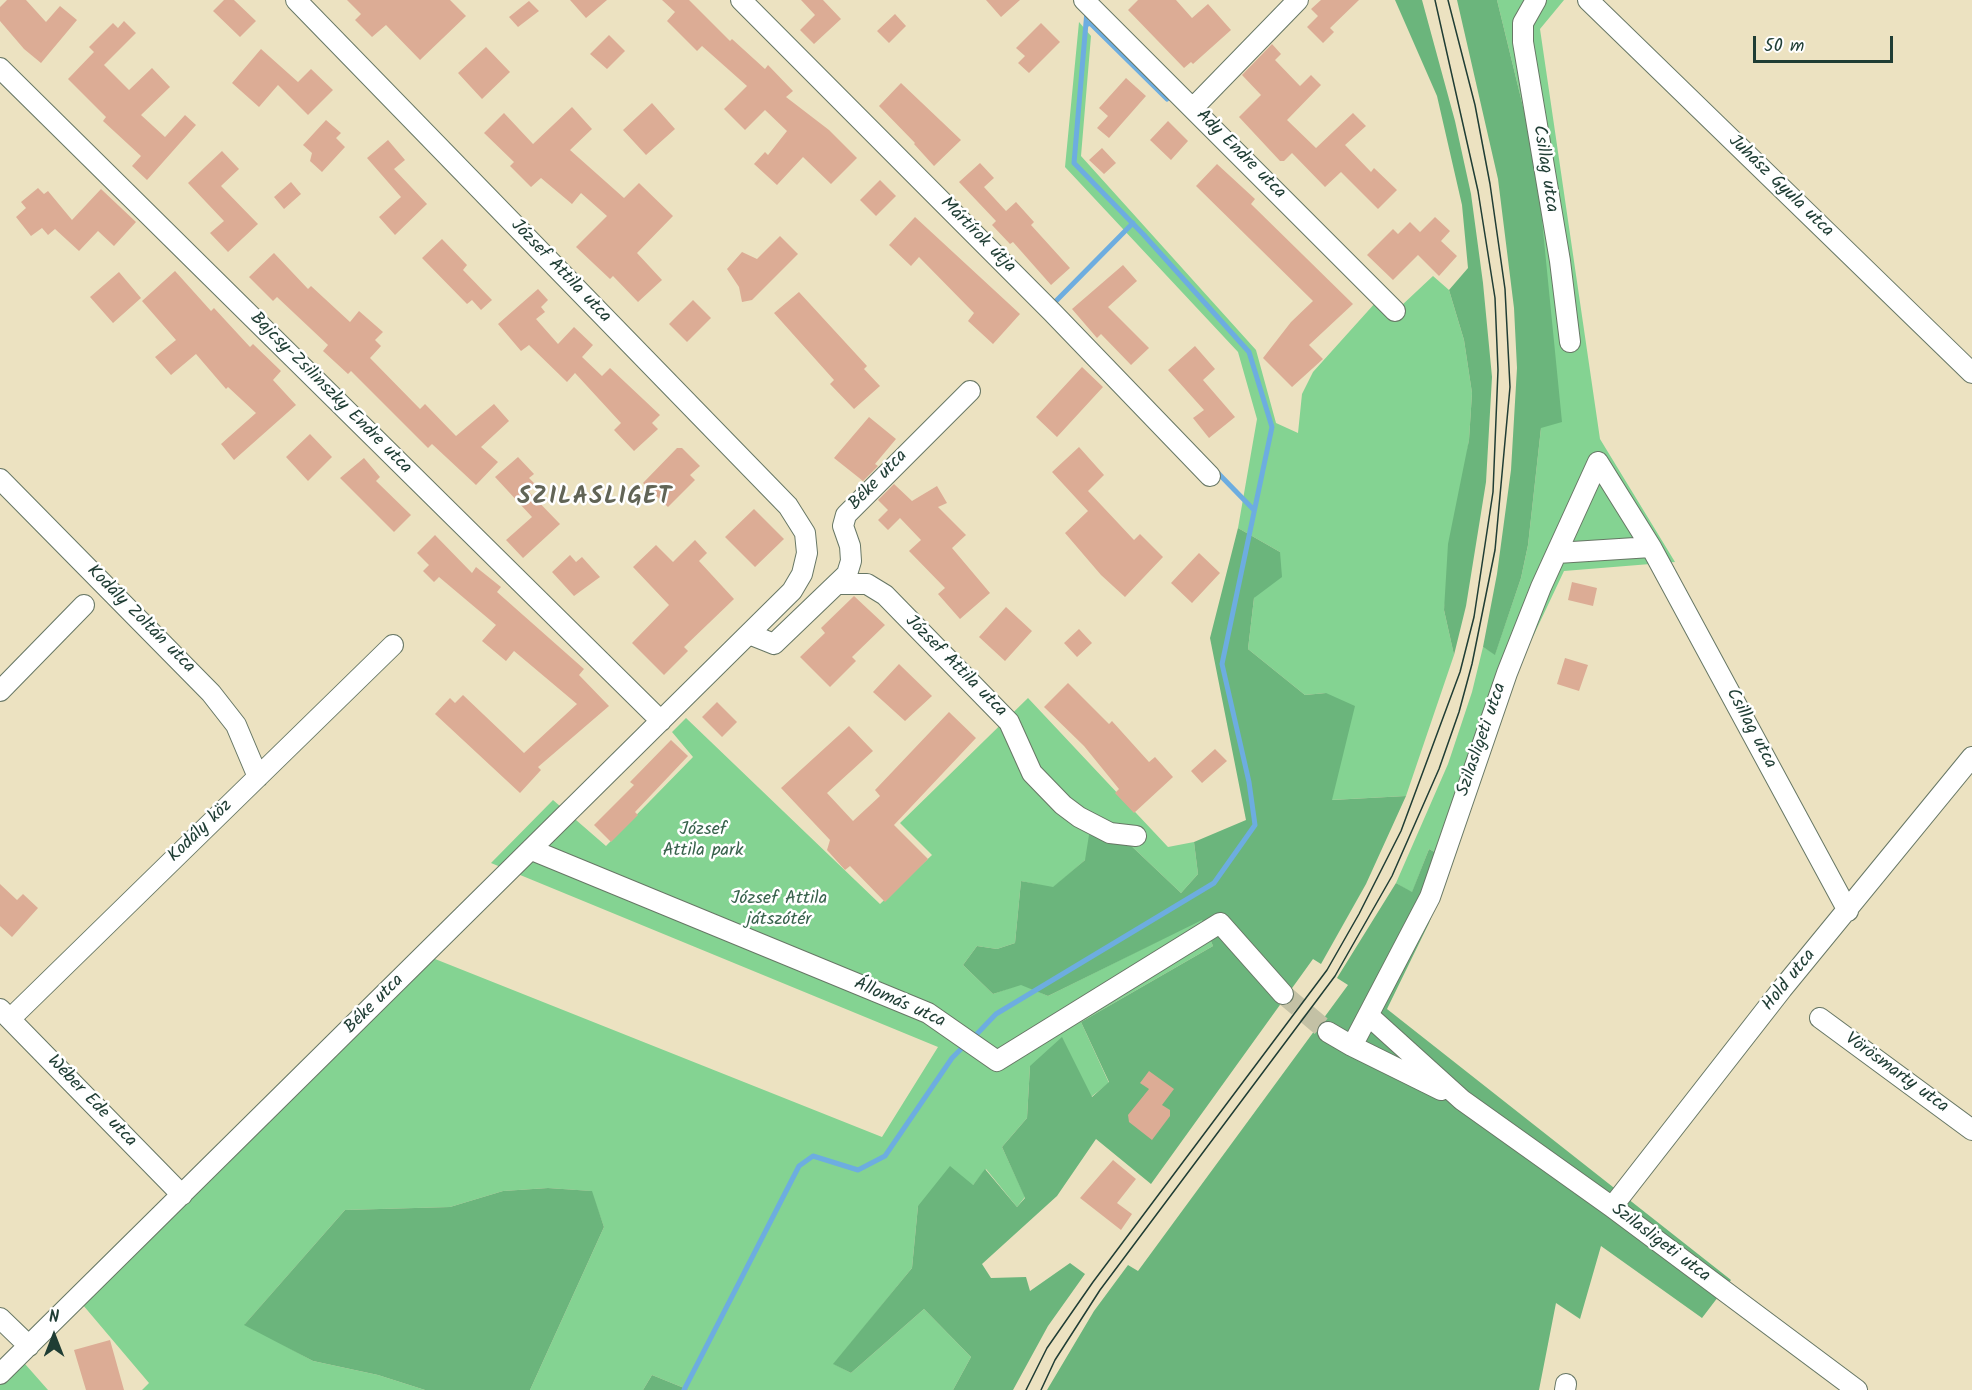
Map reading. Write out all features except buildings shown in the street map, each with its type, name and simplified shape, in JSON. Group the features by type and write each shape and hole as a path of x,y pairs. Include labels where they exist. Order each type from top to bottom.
{"street":[{"name":"József Attila utca","path":"296,0 788,506 805,533 807,553"},
{"name":"Mártírok útja","path":"741,0 1052,312 1210,476"},
{"path":"1192,108 1298,0"},
{"name":"Csillag utca","path":"1536,0 1523,23 1523,42 1570,342"},
{"name":"Juhász Gyula utca","path":"1588,0 1972,373"},
{"name":"Ady Endre utca","path":"1088,4 1395,311"},
{"name":"Bajcsy-Zsilinszky Endre utca","path":"0,68 661,721"},
{"name":"Béke utca","path":"749,634 774,644 847,574 851,561 850,546 843,526 852,506 970,391"},
{"name":"Csillag utca","path":"1598,462 1651,547 1848,911"},
{"name":"Szilasligeti utca","path":"1352,1046 1431,897 1507,674 1598,462"},
{"name":"Kodály Zoltán utca","path":"0,479 211,693 236,724 258,777"},
{"path":"1557,553 1651,547"},
{"name":"Béke utca","path":"0,1374 792,591 802,574 807,553"},
{"name":"József Attila utca","path":"837,584 867,584 885,595 1009,722 1032,773 1063,805 1079,817 1110,833 1136,836"},
{"path":"0,691 84,605"},
{"name":"Kodály köz","path":"5,1014 258,777 393,645"},
{"name":"Hold utca","path":"1612,1207 1782,989 1972,757"},
{"name":"Állomás utca","path":"532,850 928,1014 998,1060 1220,923 1283,994"},
{"name":"Wéber Ede utca","path":"5,1014 182,1195"},
{"name":"Szilasligeti utca","path":"1369,1016 1462,1100 1612,1207 1857,1390"},
{"name":"Vörösmarty utca","path":"1820,1018 1972,1130"},
{"name":"Szilasligeti utca","path":"1328,1032 1462,1100"},
{"path":"0,1318 29,1346"}],"green space":[{"path":"1395,0 1422,0 1455,121 1471,194 1492,377 1486,482 1466,606 1454,655 1444,610 1448,544 1469,440 1472,393 1464,340 1449,290 1468,268 1462,205 1437,96"},
{"path":"1457,0 1497,0 1536,160 1562,422 1541,428 1528,545 1521,578 1495,655 1483,647 1497,574 1511,470 1517,368 1514,308 1498,179"},
{"path":"1497,0 1564,0 1540,29 1600,439 1675,562 1564,571 1512,681 1453,862 1429,849 1412,893 1396,883 1448,764 1472,692 1483,647 1495,654 1521,578 1528,545 1541,428 1536,160"},
{"path":"1079,22 1091,36 1081,156 1256,350 1276,423 1298,433 1302,394 1313,372 1385,292 1401,306 1433,276 1449,290 1464,340 1472,393 1469,440 1444,610 1454,655 1406,796 1331,800 1326,693 1305,695 1248,649 1254,598 1280,552 1238,528 1257,419 1238,352 1065,167"},
{"path":"1238,528 1280,552 1282,577 1254,598 1248,649 1305,695 1326,693 1355,706 1332,800 1406,796 1366,884 1321,964 1313,959 1151,1184 1096,1139 1057,1196 982,1264 991,1278 1026,1277 1030,1291 1070,1263 1085,1274 1048,1326 1013,1390 953,1390 971,1357 924,1309 851,1373 833,1364 912,1268 918,1206 950,1166 973,1185 985,1169 1017,1207 1025,1198 1002,1147 1027,1118 1030,1066 1062,1037 1092,1097 1109,1082 1081,1022 1213,946 1202,920 1048,996 1021,985 993,994 963,965 977,946 997,949 1015,943 1021,881 1053,887 1085,860 1089,835 1124,839 1181,893 1198,874 1194,842 1246,820 1210,638"},
{"path":"1028,698 1168,847 1194,842 1198,874 1181,893 1124,839 1085,860 1053,888 1021,881 1015,943 997,949 977,946 963,965 993,994 1021,984 1048,996 1202,919 1213,946 1081,1022 1109,1083 1091,1097 1030,1066 1027,1118 1002,1147 1025,1197 1017,1207 986,1169 973,1185 918,1206 912,1268 834,1364 851,1373 924,1309 971,1357 953,1390 689,1390 652,1375 643,1390 530,1390 604,1227 591,1191 548,1188 503,1191 450,1207 345,1210 245,1324 313,1361 378,1375 425,1390 142,1390 149,1383 77,1298 425,955 882,1137 938,1047 491,863 553,800 606,846 693,757 672,732 686,718 880,904 932,855 900,823"},
{"path":"1429,849 1453,862 1429,923 1387,1009 1731,1280 1702,1318 1601,1246 1580,1319 1556,1303 1539,1390 1047,1390 1094,1311 1128,1265 1138,1271 1348,985 1337,978 1396,883 1412,892"},
{"path":"548,1188 592,1191 604,1227 530,1390 425,1390 378,1375 313,1361 244,1325 345,1210 450,1207 503,1191"},
{"path":"18,1356 48,1390 0,1390 0,1374"},
{"path":"652,1375 689,1390 643,1390"}],"waterway":[{"path":"973,1038 996,1014 1214,883 1255,825 1249,782 1222,664 1272,427 1249,352 1143,234 1074,163 1087,11"},
{"path":"1086,25 1090,23 1167,99"},
{"path":"1051,302 1055,302 1133,223"},
{"path":"1216,471 1254,510"},
{"path":"684,1390 799,1166 813,1156 858,1170 885,1156 952,1058 966,1044"}],"tunnel":[{"path":"1283,994 1328,1032"}],"tram line":[{"path":"1026,1390 1047,1348 1093,1282 1327,970 1359,914 1401,831 1460,672 1474,617 1493,492 1498,370 1495,298 1478,191 1435,0"},
{"path":"1041,1390 1055,1360 1100,1290 1335,976 1392,876 1439,769 1459,712 1472,664 1495,550 1510,387 1505,289 1490,184 1475,105 1448,0"}],"district":[{"name":"SZILASLIGET","path":"595,499"}],"park label":[{"name":"József Attila park","path":"703,841"},
{"name":"József Attila játszótér","path":"779,910"}]}
